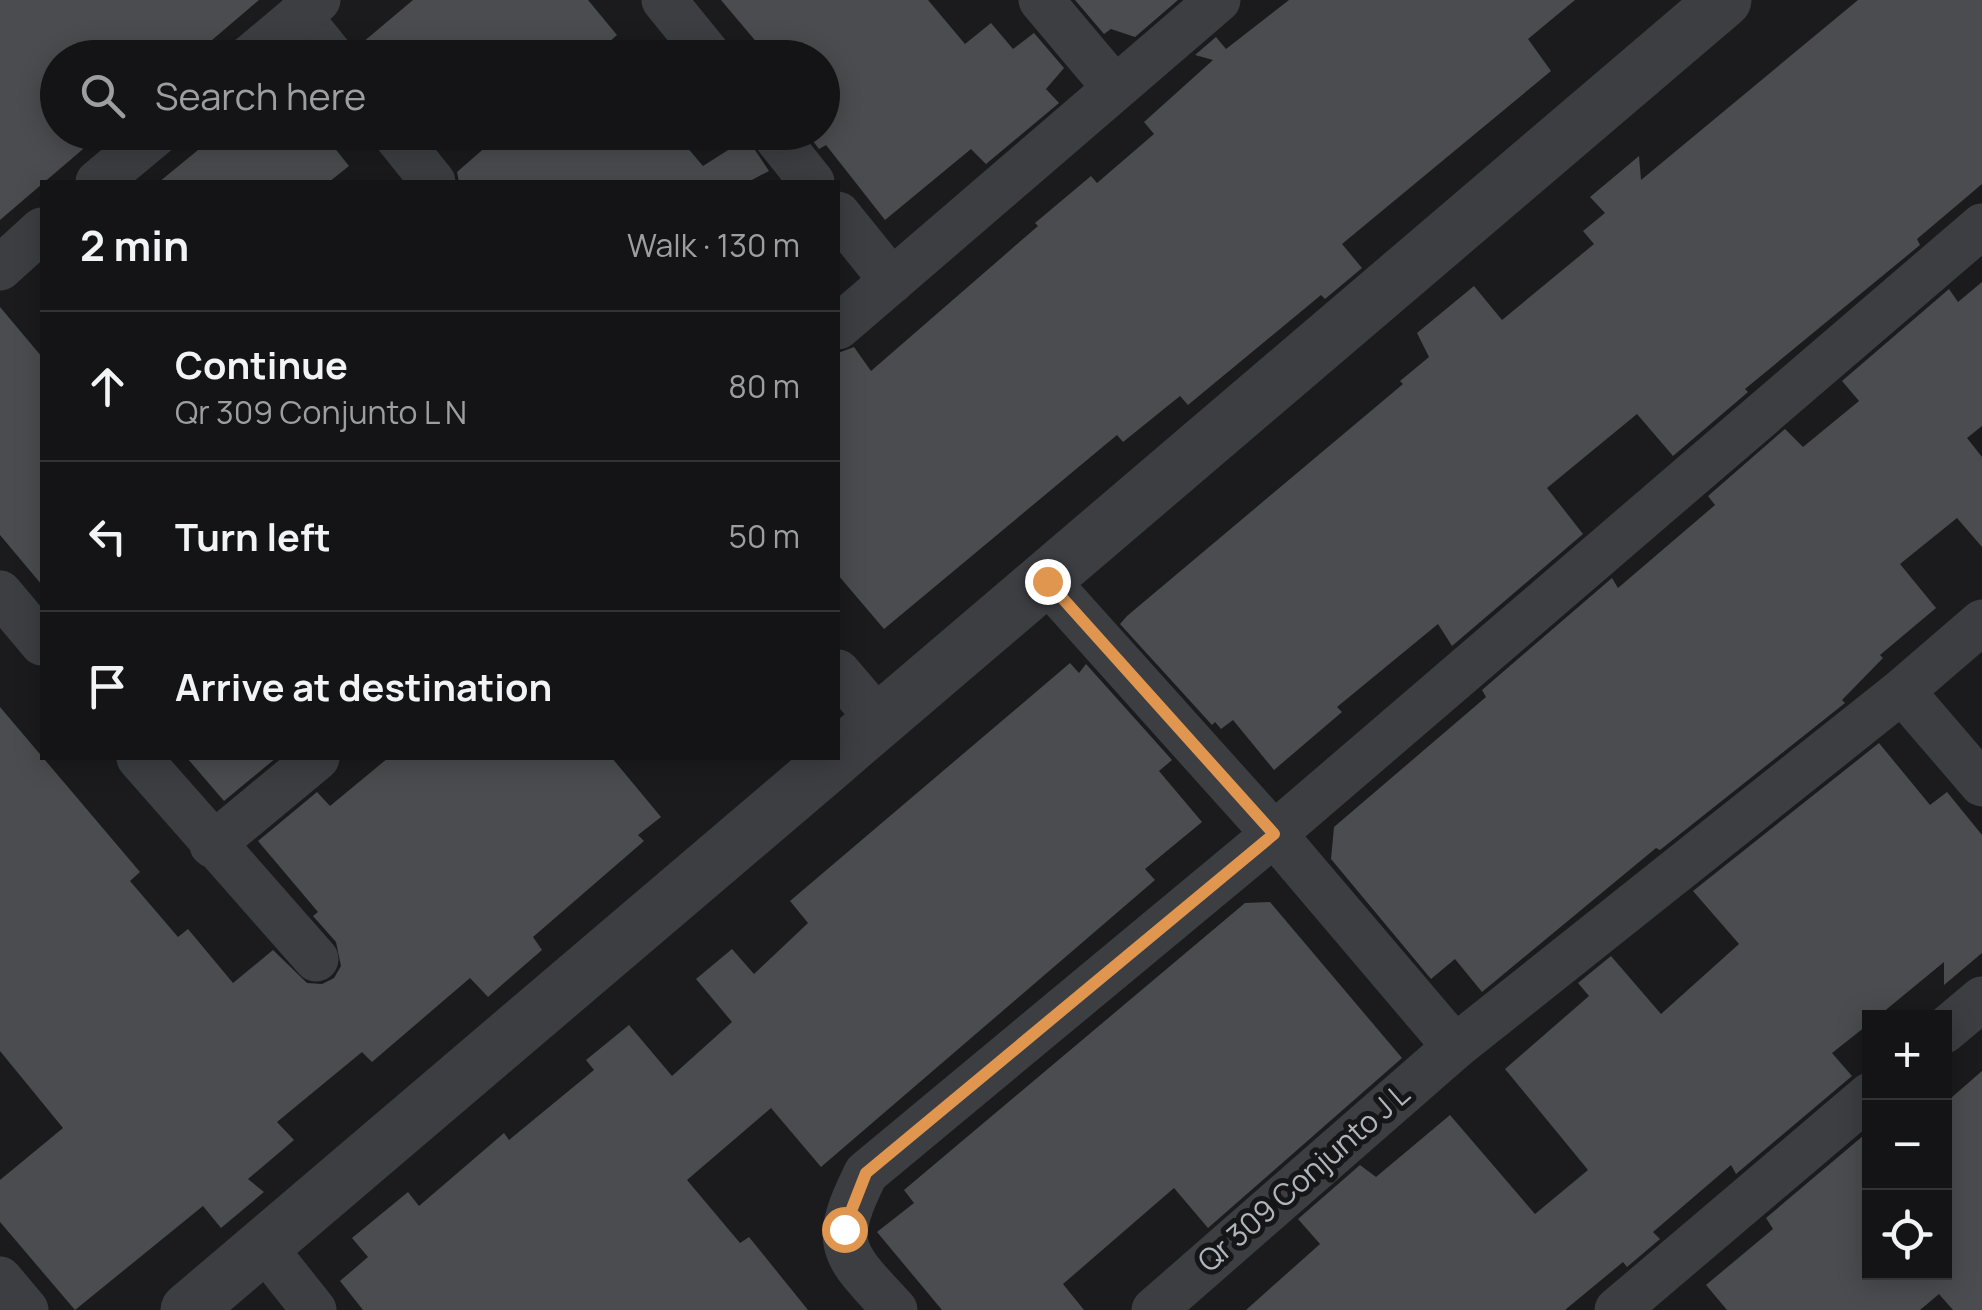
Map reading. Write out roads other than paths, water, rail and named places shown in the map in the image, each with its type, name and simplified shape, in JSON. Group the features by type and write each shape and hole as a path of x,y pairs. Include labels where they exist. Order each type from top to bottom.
{"street":[{"path":"664,0 696,40"},
{"path":"1042,0 1115,88"},
{"path":"840,325 1218,0"},
{"path":"840,754 1724,0"},
{"path":"271,40 309,8 324,40"},
{"path":"100,180 136,150"},
{"path":"407,150 431,180"},
{"path":"786,150 810,180"},
{"path":"840,216 892,281"},
{"path":"895,1310 848,1258 844,1229 866,1173 1274,834 1982,226"},
{"path":"0,268 40,232"},
{"path":"1047,581 1274,834 1455,1047"},
{"path":"0,593 40,642"},
{"name":"Qr 309 Conjunto J L","path":"1154,1310 1455,1047 1902,691 1982,622"},
{"path":"840,674 879,720"},
{"path":"1902,691 1982,784"},
{"path":"140,760 316,959"},
{"path":"212,845 315,760"},
{"path":"188,1310 833,760"},
{"path":"1952,1024 1982,999"},
{"path":"1617,1310 1864,1100"},
{"path":"264,1246 314,1310"},
{"path":"0,1279 26,1310"}]}
